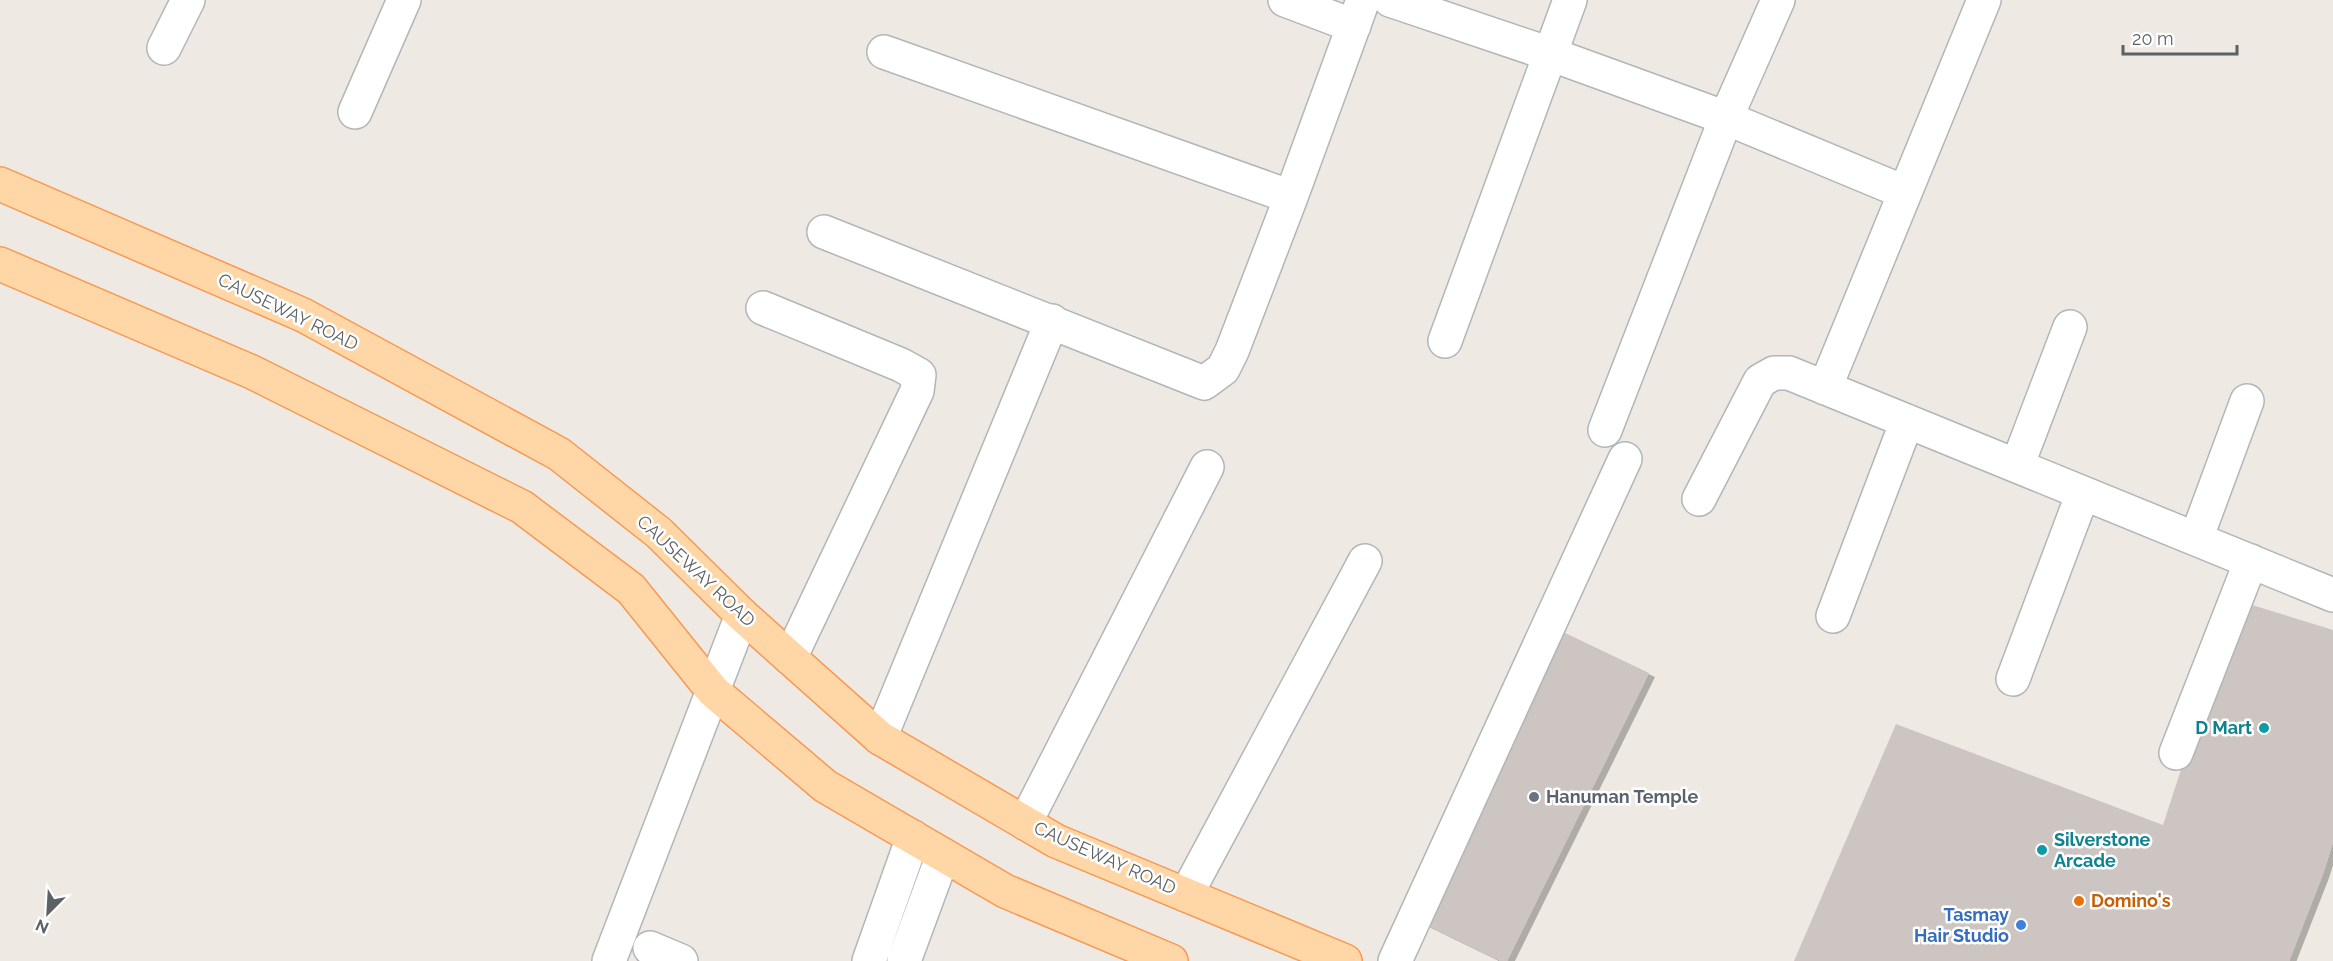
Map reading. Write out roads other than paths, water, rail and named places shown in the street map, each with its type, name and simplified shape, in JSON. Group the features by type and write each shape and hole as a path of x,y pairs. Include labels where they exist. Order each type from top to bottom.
{"main road":[{"name":"CAUSEWAY ROAD","path":"0,184 303,315 559,454 659,533 742,615 880,738 1056,841 1345,961"},
{"path":"0,264 252,372 522,507 631,589 712,691 825,786 1005,891 1171,961"}],"street":[{"path":"164,48 188,0"},
{"path":"355,111 404,0"},
{"path":"824,232 1204,382 1223,369 1232,351 1359,13 1285,0"},
{"path":"1390,0 1550,54 1725,118 1904,192"},
{"path":"1445,341 1570,0"},
{"path":"1605,430 1725,118 1778,0"},
{"path":"1825,388 1984,0"},
{"path":"884,52 1292,196"},
{"path":"763,308 901,365 919,375 917,391 790,658"},
{"path":"880,738 1052,321"},
{"path":"2017,466 2070,327"},
{"path":"1699,499 1760,381 1774,373 1789,373 2333,595"},
{"path":"2196,538 2247,401"},
{"path":"1833,616 1907,421"},
{"path":"1395,961 1625,459"},
{"path":"1026,823 1207,467"},
{"path":"2013,679 2083,493"},
{"path":"1186,895 1365,561"},
{"path":"2176,753 2251,561"},
{"path":"609,961 742,615"},
{"path":"869,961 913,837"},
{"path":"904,961 944,855"},
{"path":"650,948 681,961"}],"place":[{"name":"D Mart","path":"2264,728"},
{"name":"Hanuman Temple","path":"1534,797"},
{"name":"Silverstone Arcade","path":"2042,850"},
{"name":"Domino's","path":"2079,901"},
{"name":"Tasmay Hair Studio","path":"2021,925"}]}
